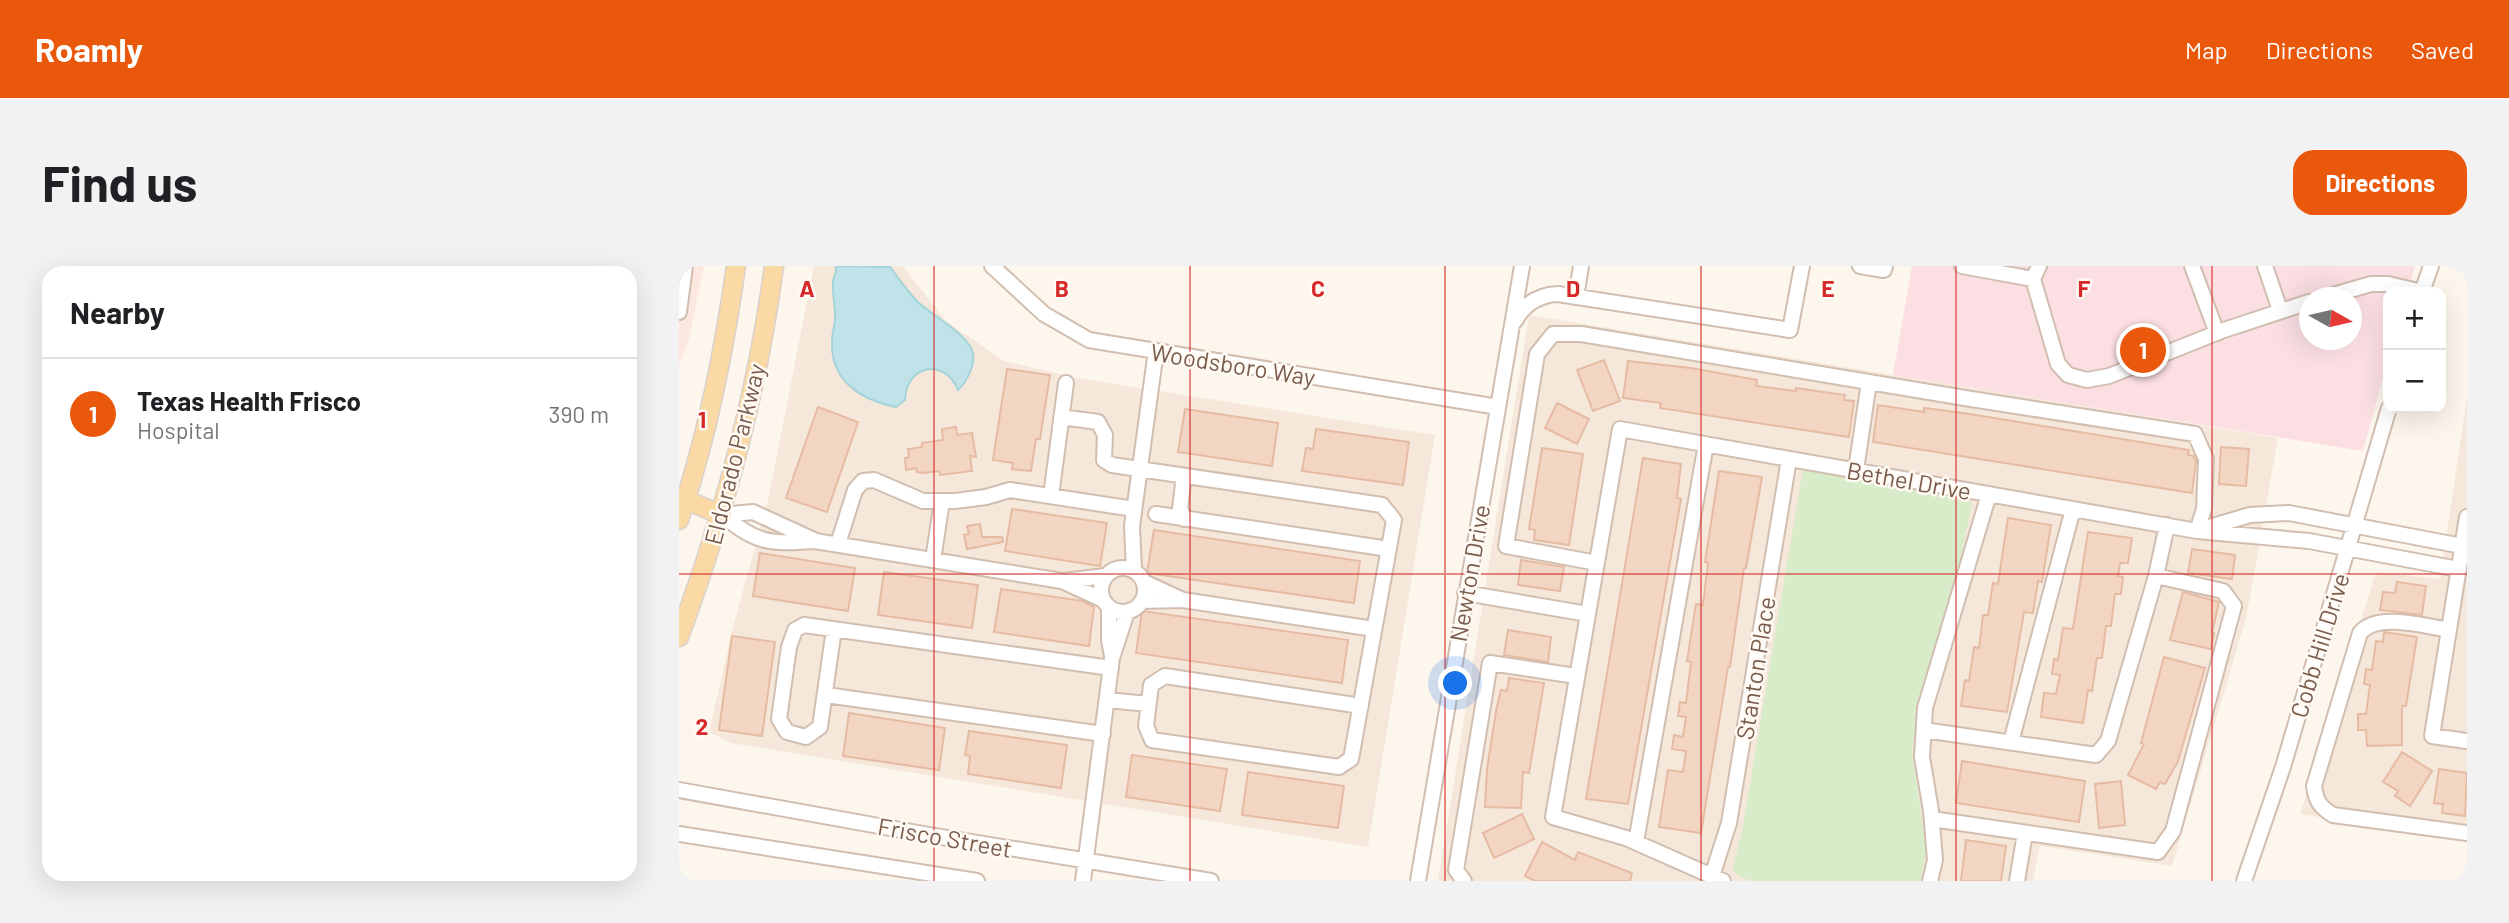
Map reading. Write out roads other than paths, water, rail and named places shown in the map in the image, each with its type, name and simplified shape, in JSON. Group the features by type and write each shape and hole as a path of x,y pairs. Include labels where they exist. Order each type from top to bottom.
{"main road":[{"name":"Eldorado Parkway","path":"679,520 709,413 725,340 736,266"},
{"name":"Eldorado Parkway","path":"679,637 722,515 743,436 774,266"},
{"path":"683,499 722,515"}],"street":[{"path":"679,312 685,266"},
{"name":"Woodsboro Way","path":"992,266 1044,314 1089,340 1498,407"},
{"name":"Newton Drive","path":"1417,881 1522,266"},
{"path":"1576,297 1581,266"},
{"path":"1511,329 1523,308 1540,297 1558,294 1790,330 1802,266"},
{"path":"1860,266 1884,270 1885,266"},
{"path":"1962,266 2036,273 2058,364 2068,375 2087,380 2109,376 2217,333 2299,305"},
{"path":"2192,266 2217,333"},
{"path":"2265,266 2280,310"},
{"path":"2424,287 2431,266"},
{"path":"2361,287 2371,284 2401,287"},
{"path":"1717,878 1636,842 1553,817 1597,563 1506,546 1537,354 1553,334 1581,334 2195,434 2206,459 2204,509 2197,531"},
{"path":"1134,570 1132,526 1156,351"},
{"path":"1856,470 1869,382"},
{"path":"1051,496 1066,383"},
{"name":"Cobb Hill Drive","path":"2244,881 2283,767 2388,413"},
{"path":"1061,417 1098,422 1105,435 1104,460 1112,465 1382,505 1394,520 1361,706 1351,759 1339,767 1153,740 1146,726 1151,685 1165,676 1361,706"},
{"name":"Bethel Drive","path":"1597,563 1620,429 2197,531 2309,541 2458,569"},
{"path":"1636,842 1706,444"},
{"name":"Stanton Place","path":"1717,878 1729,823 1789,458"},
{"path":"1184,476 1180,508 1184,519"},
{"path":"838,544 855,490 863,481 874,480 923,501 986,497 1010,490 1134,509"},
{"path":"1930,881 1935,860 1932,819 1922,757 1925,708 1989,494"},
{"path":"933,560 942,501"},
{"path":"2011,742 2073,509"},
{"path":"722,515 753,512 815,541"},
{"name":"Bethel Drive","path":"2197,531 2250,515 2288,513 2462,546"},
{"path":"1156,514 1389,549"},
{"path":"722,515 747,535 778,543 815,541 838,544 1062,581 1119,612 1127,612 1139,606 1145,594 1145,582"},
{"path":"2467,517 2432,736 2467,741"},
{"path":"1924,730 2096,755 2108,741 2156,576 2167,525"},
{"path":"1083,881 1111,663 1106,604 1101,585 1132,526"},
{"path":"1062,581 1126,567 1134,570 1145,582 1183,600"},
{"path":"1932,819 2158,852 2173,831 2234,606 2223,591 2156,576"},
{"path":"1465,593 1588,614"},
{"path":"1143,601 1183,600 1374,629"},
{"path":"1111,663 1127,612"},
{"path":"2449,630 2393,621 2371,624 2364,628 2360,633 2314,786 2316,800 2324,810 2333,815 2467,833"},
{"path":"834,629 820,727 806,737 787,732 779,719 789,647 795,630 804,625 1111,663"},
{"path":"1464,881 1456,870 1490,663 1576,676"},
{"path":"825,695 1103,734"},
{"path":"1107,700 1148,704"},
{"name":"Frisco Street","path":"679,790 1211,881"},
{"path":"2017,881 2025,833"},
{"name":"Frisco Street","path":"679,834 977,881"}],"water":[{"path":"836,266 890,267 918,302 963,337 972,350 973,360 968,377 958,390 952,380 935,369 919,373 912,379 905,400 896,407 872,400 851,387 837,368 833,356 833,280"}],"place":[{"name":"Texas Health Frisco","path":"2143,350"}]}
